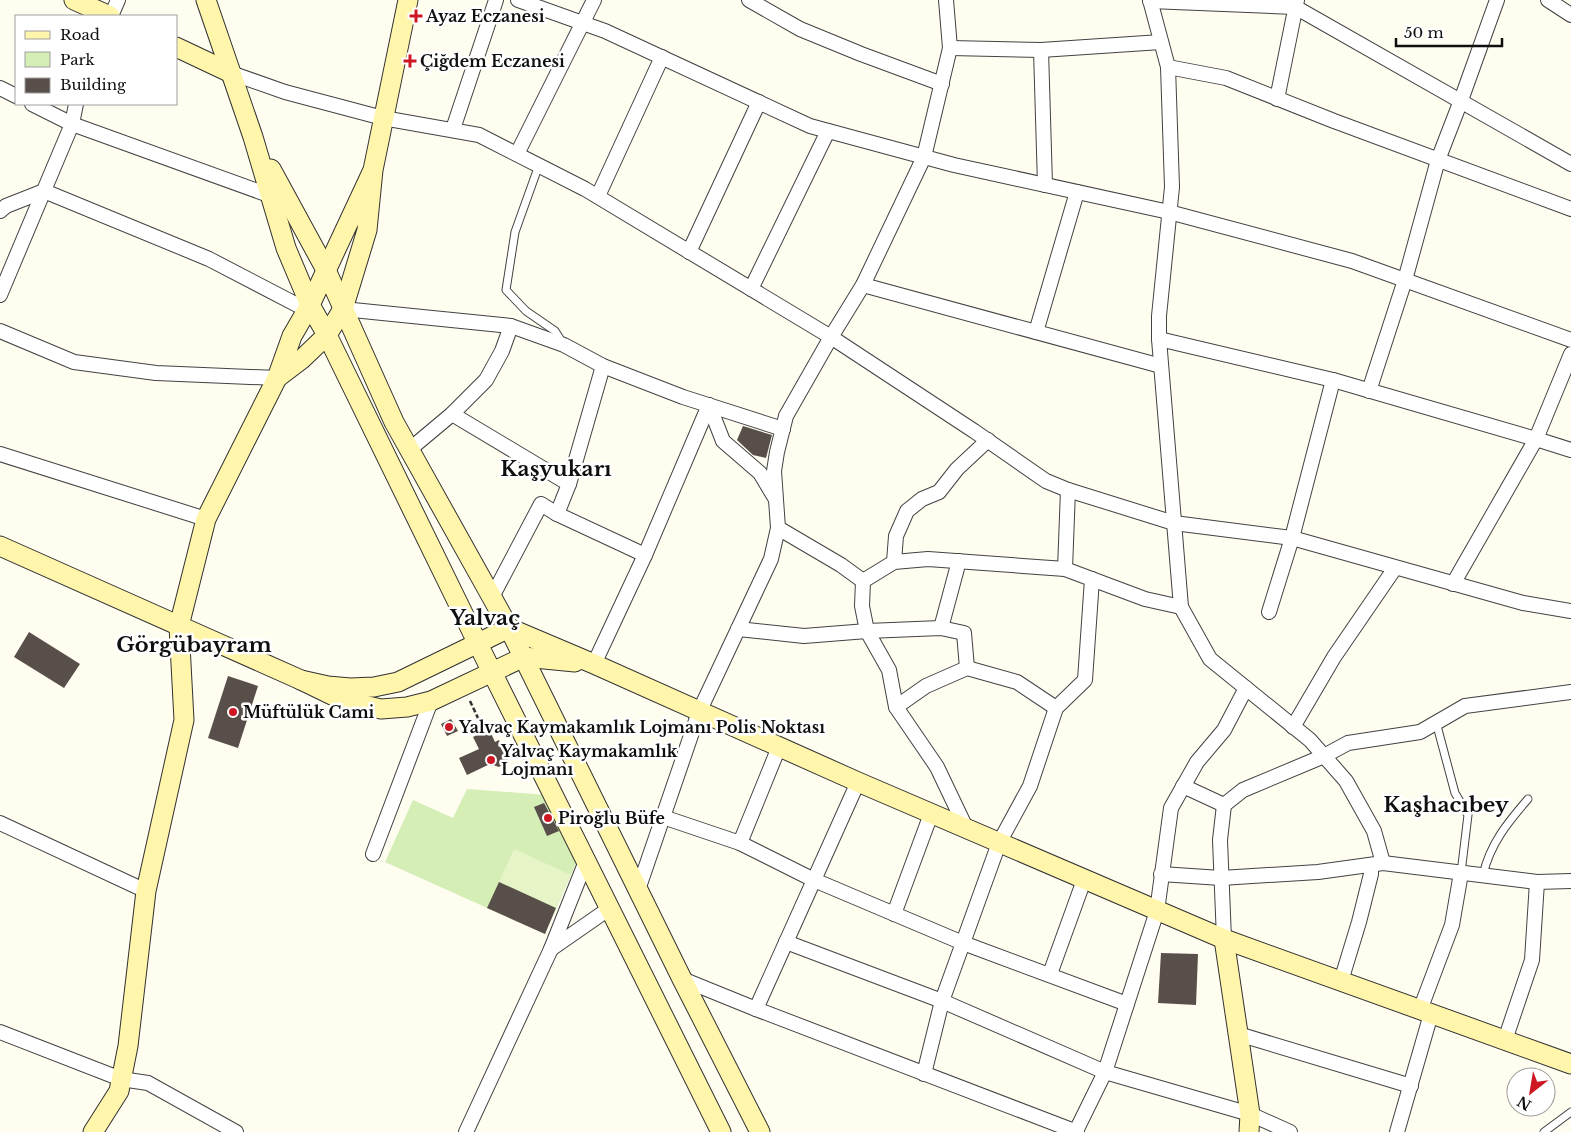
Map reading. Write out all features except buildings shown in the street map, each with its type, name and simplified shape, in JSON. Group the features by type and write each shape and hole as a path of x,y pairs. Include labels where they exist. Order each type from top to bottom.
{"street":[{"path":"74,0 101,14 118,0"},
{"path":"206,0 253,137 286,248 308,308 327,335 478,644 721,1132"},
{"path":"0,331 74,362 156,373 277,378 302,360 327,335 343,309 367,230 373,170 408,0"},
{"path":"453,129 496,0"},
{"path":"518,0 605,31 810,126 954,165 1169,212 1352,261 1571,340"},
{"path":"517,154 584,24 594,0"},
{"path":"749,0 800,29 942,84"},
{"path":"1369,391 1405,280 1438,160 1497,0"},
{"path":"1548,0 1571,15"},
{"path":"638,887 700,712 771,559 778,528 774,471 786,416 862,285 924,157 950,48 945,1"},
{"path":"1341,982 1371,874 1377,864 1374,831 1346,781 1310,740 1210,658 1181,608 1159,338 1159,316 1172,187 1168,67 1150,1 1296,4 1460,103 1571,164"},
{"path":"1277,99 1296,4"},
{"path":"950,48 1040,50 1161,42"},
{"path":"178,49 231,73 285,92 383,118 479,135 598,196 831,337 988,440 1046,481 1068,490 1174,523 1292,538 1523,603 1571,610"},
{"path":"1040,50 1045,185"},
{"path":"598,196 662,58"},
{"path":"1168,67 1226,78 1277,99 1571,209"},
{"path":"0,88 15,96"},
{"path":"689,252 759,102"},
{"path":"34,105 72,124 270,194 290,205"},
{"path":"0,294 72,124 76,105"},
{"path":"752,289 828,131"},
{"path":"253,137 326,270 394,422 524,657 682,979 760,1132"},
{"path":"93,1132 119,1091 128,1046 146,891 184,720 179,626 206,519 277,378 292,336 308,308 373,170"},
{"path":"0,211 6,206 44,190 209,259 308,308"},
{"path":"1036,332 1077,192"},
{"path":"862,285 1162,366"},
{"path":"343,309 511,326 564,344 603,366 709,405 783,429"},
{"path":"409,450 452,414 486,380 502,351 511,326"},
{"path":"1159,338 1333,380 1571,450"},
{"path":"1453,584 1536,439 1571,354"},
{"path":"557,514 569,484 603,366"},
{"path":"1269,612 1292,538 1333,380"},
{"path":"709,405 723,441 760,473 776,501"},
{"path":"594,664 645,555 709,405"},
{"path":"452,414 569,484"},
{"path":"894,562 896,536 907,511 922,499 939,492 957,469 988,440"},
{"path":"0,454 206,519"},
{"path":"1064,569 1068,490"},
{"path":"492,597 541,504 557,514 645,555"},
{"path":"778,528 841,565 863,581"},
{"path":"0,546 334,696 381,709 407,707 431,701 524,657 594,664"},
{"path":"863,581 894,562 928,559 1064,569 1145,599 1181,608"},
{"path":"941,628 959,561"},
{"path":"1293,726 1334,657 1395,568"},
{"path":"924,1074 942,1001 999,844 1030,786 1056,708 1085,680 1092,579"},
{"path":"863,581 862,606 868,631 889,670 896,707 938,767 967,830"},
{"path":"301,680 328,686 350,688 374,687 398,682 509,628"},
{"path":"509,628 930,814 1224,939 1571,1064"},
{"path":"738,629 804,636 941,628 964,633 966,668"},
{"path":"896,707 926,686 966,668 1017,682 1056,708"},
{"path":"682,979 1076,1132 1105,1072 1158,910 1171,808 1197,762 1224,730 1246,688"},
{"path":"1249,1123 1224,939 1220,840 1224,805 1244,790 1324,756 1348,743 1420,732 1465,706 1571,692"},
{"path":"373,854 431,701"},
{"path":"740,843 779,747"},
{"path":"756,1009 858,782"},
{"path":"1183,786 1224,805"},
{"path":"894,914 930,814"},
{"path":"663,817 740,843 814,880 963,944 1050,974 1127,1004"},
{"path":"0,823 146,891"},
{"path":"466,1132 551,949 586,861"},
{"path":"1162,874 1221,878 1318,872 1377,864 1537,882 1571,882"},
{"path":"1397,1132 1410,1086 1425,1012 1452,925 1461,873"},
{"path":"1050,974 1084,880"},
{"path":"1505,1040 1532,960 1537,882"},
{"path":"551,949 610,908"},
{"path":"786,942 942,1001 1105,1072 1249,1123 1290,1132"},
{"path":"0,1032 121,1079 148,1083 236,1132"},
{"path":"1238,1034 1410,1086"}],"lane":[{"path":"539,165 515,232 506,290 526,311 554,331 564,344"},
{"path":"1436,722 1455,793 1468,815 1461,873"},
{"path":"1483,875 1487,858 1503,829 1528,799"},
{"path":"1544,1132 1571,1112"}],"path":[{"path":"462,686 484,731"}],"green space":[{"path":"467,789 546,795 577,861 545,934 385,862 413,800 453,818"},
{"path":"514,849 571,875 556,908 499,882"}],"place":[{"name":"Ayaz Eczanesi","path":"416,16"},
{"name":"Çiğdem Eczanesi","path":"410,61"},
{"name":"Müftülük Cami","path":"233,712"},
{"name":"Yalvaç Kaymakamlık Lojmanı Polis Noktası","path":"449,727"},
{"name":"Yalvaç Kaymakamlık Lojmanı","path":"491,760"},
{"name":"Piroğlu Büfe","path":"548,818"}],"district":[{"name":"Kaşyukarı","path":"556,469"},
{"name":"Yalvaç","path":"485,618"},
{"name":"Görgübayram","path":"194,645"},
{"name":"Kaşhacıbey","path":"1446,805"}]}
